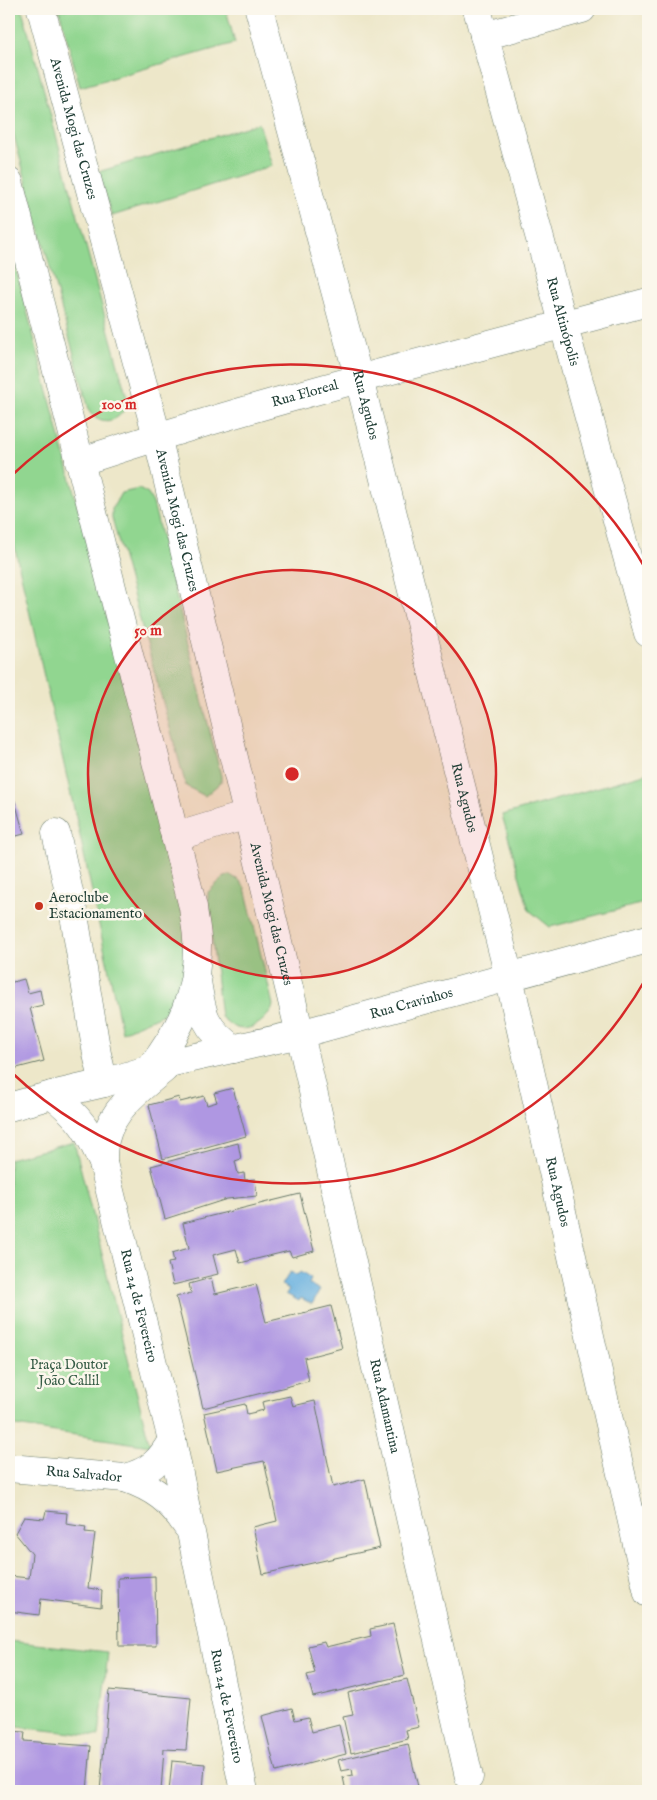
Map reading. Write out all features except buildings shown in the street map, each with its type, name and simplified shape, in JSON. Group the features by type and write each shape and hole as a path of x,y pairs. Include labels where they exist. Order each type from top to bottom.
{"street":[{"name":"Avenida Mogi das Cruzes","path":"41,9 157,436 300,1034"},
{"name":"Rua Agudos","path":"259,9 359,379 509,977 648,1593"},
{"name":"Rua Altinópolis","path":"477,9 647,624"},
{"path":"484,36 582,9"},
{"path":"9,182 193,907 198,944 196,970 188,1006 180,1026 168,1045 162,1065"},
{"name":"Rua Floreal","path":"80,462 157,436 359,379 648,302"},
{"path":"175,837 247,815"},
{"path":"56,833 74,915 97,1054 104,1083"},
{"name":"Rua Cravinhos","path":"9,1107 104,1083 162,1065 300,1034 648,939"},
{"path":"196,970 201,1005 208,1025 220,1040 234,1049"},
{"name":"Rua Adamantina","path":"300,1034 469,1777"},
{"name":"Rua Cravinhos","path":"103,1163 105,1140 112,1120 162,1065"},
{"name":"Rua 24 de Fevereiro","path":"52,1095 82,1122 103,1163 172,1440 244,1791"},
{"name":"Rua Salvador","path":"9,1468 125,1478 140,1474 154,1465 165,1454 172,1440"},
{"name":"Rua 24 de Fevereiro","path":"125,1478 146,1486 164,1497 190,1531"}],"green space":[{"path":"9,9 22,9 128,402 121,414 112,420 101,420 90,413 9,118"},
{"path":"59,9 226,9 235,43 80,87"},
{"path":"259,123 272,166 112,216 98,172"},
{"path":"9,242 187,926 188,967 175,1009 122,1032 9,522"},
{"path":"139,489 148,494 153,503 221,776 221,782 205,796 186,786 112,518 112,509 121,493"},
{"path":"648,773 648,902 550,927 529,910 502,815"},
{"path":"230,875 240,881 245,888 273,1005 271,1010 258,1024 240,1029 234,1027 221,1017 208,903 208,892 223,878"},
{"name":"Praça Doutor João Callil","path":"74,1142 150,1446 9,1425 9,1159"},
{"path":"9,1641 108,1652 99,1736 9,1726"}],"water":[{"path":"290,1272 297,1276 300,1272 311,1279 309,1284 320,1290 312,1304 301,1298 299,1301 286,1294 289,1289 282,1285"}],"place":[{"name":"Aeroclube Estacionamento","path":"39,906"}]}
